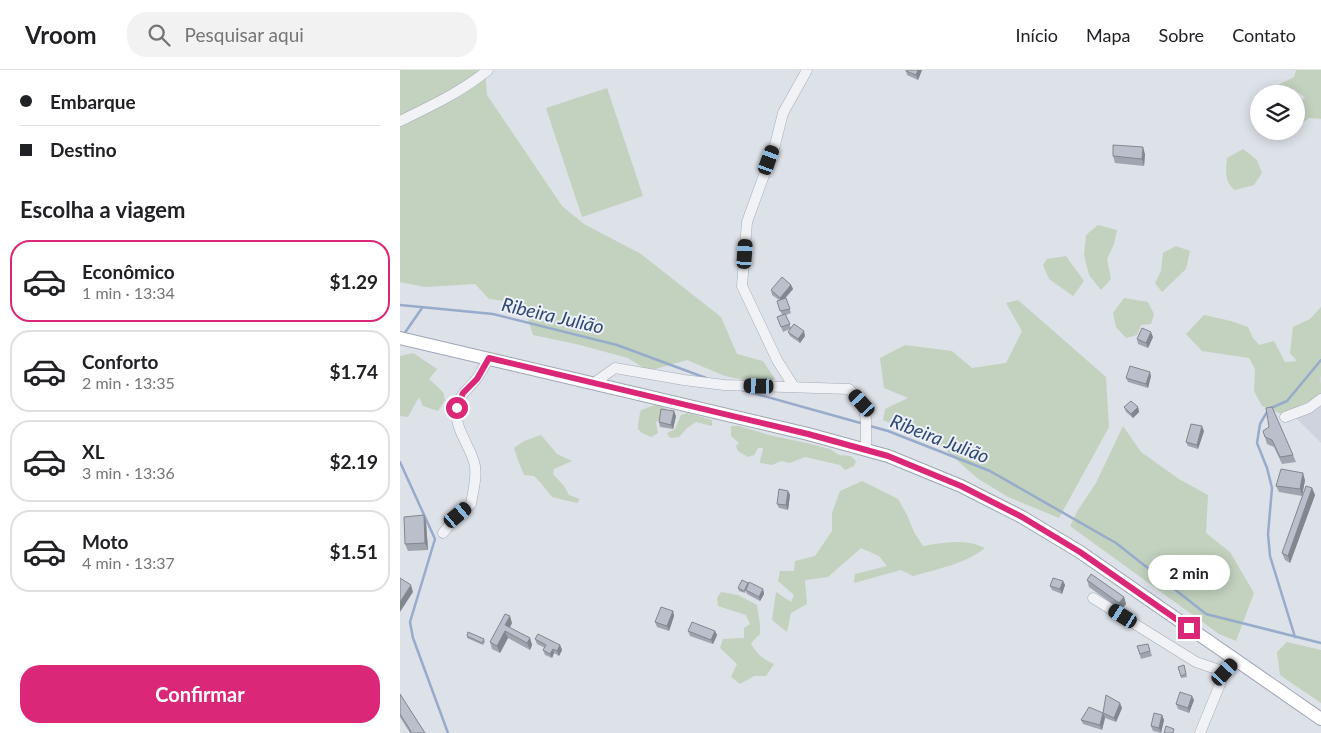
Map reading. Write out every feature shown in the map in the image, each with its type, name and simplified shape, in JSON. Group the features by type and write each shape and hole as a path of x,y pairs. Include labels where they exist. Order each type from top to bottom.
{"main road":[{"path":"400,338 808,434 888,456 961,486 1022,517 1080,552 1321,719"}],"street":[{"path":"400,121 473,82 488,70"},
{"path":"794,387 777,360 742,286 747,222 783,113 807,70"},
{"path":"442,533 471,504 475,463 458,423 457,408 463,393 477,379 489,358"},
{"path":"594,383 614,368 724,385 850,389 862,403 866,419 866,450"},
{"path":"1285,417 1309,408 1321,399"},
{"path":"1093,598 1196,662 1225,672"},
{"path":"1200,733 1225,672 1236,660"}],"shaded area":[{"path":"1321,369 1321,443 1288,410"}],"green space":[{"path":"400,70 485,70 487,95 562,206 584,224 641,254 721,317 737,354 763,361 775,379 764,384 725,376 687,360 648,371 628,358 533,335 523,303 489,299 475,284 425,287 400,282"},
{"path":"1296,70 1321,70 1321,119 1309,118 1305,121 1305,85 1278,85 1294,77"},
{"path":"607,88 643,196 582,217 546,108"},
{"path":"1243,149 1257,160 1262,173 1254,185 1235,190 1227,180 1227,158"},
{"path":"1098,225 1117,230 1114,244 1107,259 1111,279 1101,290 1089,275 1084,255 1086,235"},
{"path":"1176,246 1190,251 1186,269 1162,292 1155,283 1161,271 1163,253"},
{"path":"1066,256 1084,281 1073,296 1049,279 1043,265 1047,259"},
{"path":"1124,298 1148,302 1154,314 1151,324 1141,325 1137,335 1126,338 1116,327 1113,313"},
{"path":"1018,300 1106,377 1109,427 1059,518 1008,497 977,478 940,445 883,420 885,409 908,398 884,388 880,358 905,345 952,351 972,368 1006,363 1022,331 1006,303"},
{"path":"1321,307 1321,376 1319,378 1321,393 1313,399 1281,414 1262,406 1254,391 1255,369 1249,358 1202,351 1186,334 1204,315 1231,321 1248,327 1259,345 1274,341 1285,362 1297,361 1290,353 1293,327 1310,319"},
{"path":"413,353 437,369 429,379 443,392 445,400 438,411 423,406 419,397 408,417 400,416 400,356"},
{"path":"655,405 666,408 656,422 658,433 651,437 638,429 638,422 641,410"},
{"path":"688,413 712,420 712,426 696,422 679,437 670,438 667,433 675,429 681,415"},
{"path":"731,426 739,426 830,449 839,455 851,456 856,461 854,466 845,470 840,465 805,457 790,463 781,461 772,465 760,463 763,448 758,448 754,455 748,457 738,451 736,446 739,443 731,436"},
{"path":"1123,426 1141,452 1179,479 1208,495 1206,533 1230,552 1254,593 1236,641 1219,634 1070,526 1096,483"},
{"path":"541,435 557,454 572,461 554,469 553,474 569,495 580,499 577,503 552,497 534,476 524,475 514,448 524,441"},
{"path":"862,481 898,499 923,546 962,542 985,548 960,562 913,576 901,570 854,583 855,574 887,566 879,556 861,548 828,577 805,580 807,604 791,613 787,632 772,620 776,592 791,602 794,595 778,581 780,571 794,571 795,561 815,556 832,531 832,513 840,491"},
{"path":"721,592 738,595 757,605 760,634 751,643 760,656 774,664 766,676 754,676 740,684 731,677 737,664 720,648 723,639 744,638 744,628 750,624 746,615 718,606 717,598"},
{"path":"1287,642 1321,650 1321,703 1280,675 1277,652"}],"building":[{"path":"906,70 918,70 916,75"},
{"path":"1113,145 1143,147 1142,159 1113,156"},
{"path":"782,277 791,285 780,298 771,290"},
{"path":"786,298 790,309 780,311 777,301"},
{"path":"785,314 790,324 781,327 777,317"},
{"path":"794,324 804,331 798,339 788,332"},
{"path":"1142,328 1151,332 1146,343 1137,339"},
{"path":"1130,366 1150,372 1146,384 1126,378"},
{"path":"1131,401 1138,407 1131,414 1124,407"},
{"path":"1272,407 1293,455 1280,457 1272,440 1265,437 1263,431 1269,427 1266,408"},
{"path":"661,409 674,411 671,425 659,422"},
{"path":"1191,424 1202,426 1197,445 1186,442"},
{"path":"1281,469 1303,473 1300,489 1276,486"},
{"path":"1306,486 1312,488 1288,556 1282,553"},
{"path":"779,489 788,491 786,505 777,504"},
{"path":"424,515 425,543 405,544 404,517"},
{"path":"1091,574 1124,597 1119,603 1087,580"},
{"path":"400,578 411,585 400,602"},
{"path":"1053,578 1063,581 1060,589 1050,586"},
{"path":"742,580 748,583 744,591 738,588"},
{"path":"749,582 763,589 759,597 746,590"},
{"path":"661,607 673,611 667,626 655,622"},
{"path":"505,614 510,616 505,625 530,638 527,643 505,631 497,646 490,642"},
{"path":"692,622 715,631 711,640 688,631"},
{"path":"468,632 484,639 482,643 467,636"},
{"path":"538,634 560,645 557,651 553,649 550,654 543,650 546,645 535,639"},
{"path":"1148,644 1150,651 1140,654 1137,646"},
{"path":"1184,665 1186,674 1181,676 1178,667"},
{"path":"1180,692 1192,696 1188,708 1176,704"},
{"path":"400,694 425,733 412,733 400,714"},
{"path":"1106,695 1120,703 1114,718 1103,713"},
{"path":"1089,707 1103,713 1100,725 1081,720"},
{"path":"1154,713 1162,715 1159,728 1151,726"},
{"path":"1166,726 1174,729 1173,733 1164,733"}],"waterway":[{"name":"Ribeira Julião","path":"400,305 493,314 617,345 706,378"},
{"path":"404,334 422,308"},
{"path":"1271,408 1287,401 1321,360"},
{"name":"Ribeira Julião","path":"742,390 864,424"},
{"path":"1267,412 1260,424 1257,443 1267,468 1272,488 1268,534 1270,556 1295,637"},
{"name":"Ribeira Julião","path":"870,426 888,431 990,471 1116,543 1206,614 1321,643"},
{"path":"400,462 435,539 410,622 413,638 448,733"}],"route":[{"path":"457,408 463,393 477,379 489,358 808,434 888,456 961,486 1022,517 1080,552 1189,628"}]}
